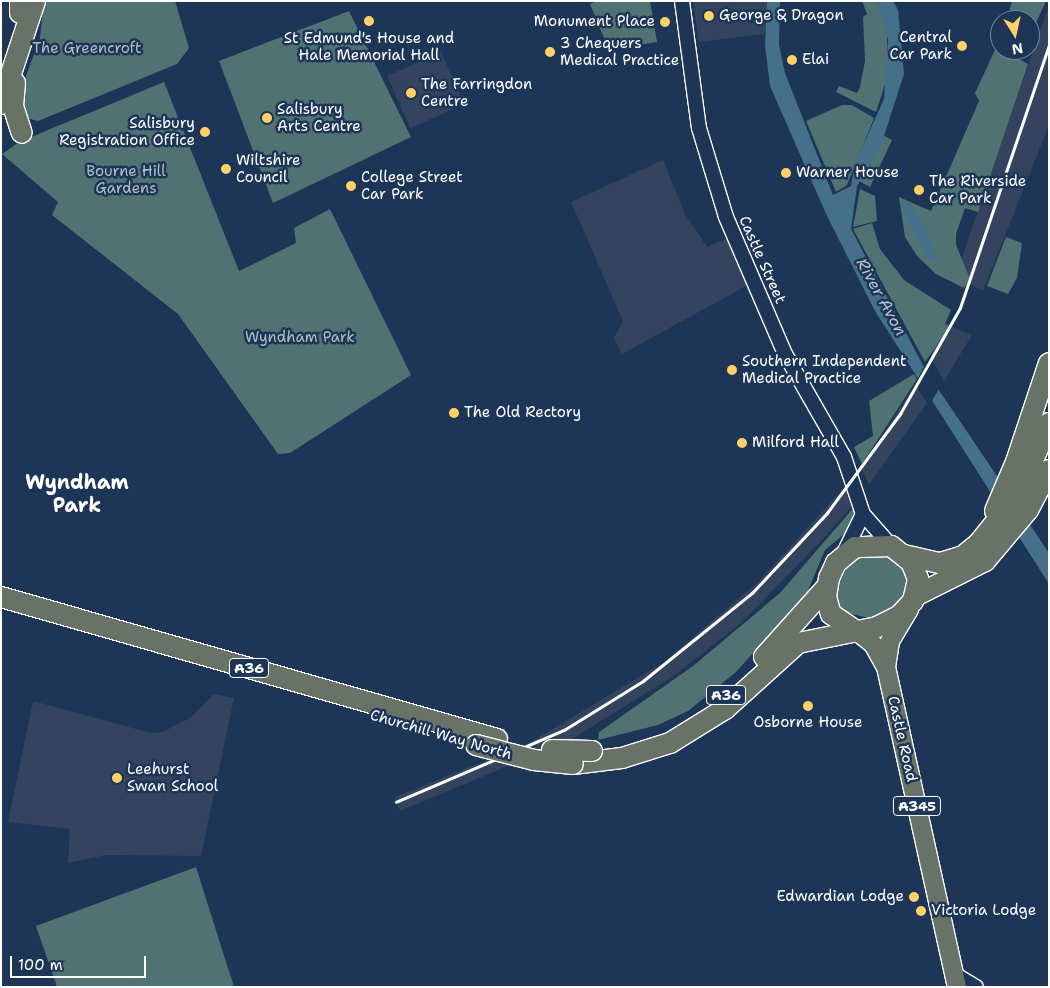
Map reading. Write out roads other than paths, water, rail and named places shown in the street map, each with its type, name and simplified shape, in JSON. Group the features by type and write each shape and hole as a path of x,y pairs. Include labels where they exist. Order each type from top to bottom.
{"highway":[{"path":"22,133 12,100 21,56 25,4"},
{"path":"1,70 25,4"},
{"path":"1,104 21,56"},
{"path":"1018,495 1049,363"},
{"path":"1049,423 1018,495 1001,522 965,574 912,602 884,625 855,630 831,614 826,588 843,555 870,544 940,563 963,556 1001,522 1018,495 1049,470"},
{"path":"898,551 917,574 912,602"},
{"name":"Churchill Way North","path":"1,597 496,739 550,750 592,751 640,743 670,732 718,703 826,588"},
{"name":"Churchill Way North","path":"1,609 476,745 534,760 573,764 622,758 670,743 726,709 798,642 855,630"}],"main road":[{"name":"A345","path":"886,667 890,641 912,602"},
{"name":"A345","path":"855,630 873,644 886,667"},
{"name":"Castle Road","path":"886,667 957,981"}],"street":[{"name":"Castle Street","path":"682,1 699,128 726,218 785,354 844,457 863,514 898,551"},
{"path":"843,555 863,514"},
{"path":"957,981 976,987"}],"water":[{"name":"River Avon","path":"767,1 780,1 779,45 785,73 833,195 851,186 855,163 884,99 888,39 877,1 893,1 898,10 904,74 880,148 857,186 851,229 926,371 1049,553 1049,584 875,311 827,216 770,86 765,45"},
{"path":"909,202 927,229 938,262 928,260 902,210 901,205"}],"railway":[{"path":"396,802 564,730 643,681 752,593 827,513 900,414 960,308 1049,45"}],"place":[{"name":"George & Dragon","path":"709,16"},
{"name":"St Edmund's House and Hale Memorial Hall","path":"369,21"},
{"name":"Monument Place","path":"665,22"},
{"name":"Central Car Park","path":"962,46"},
{"name":"3 Chequers Medical Practice","path":"550,52"},
{"name":"Elai","path":"792,60"},
{"name":"The Farringdon Centre","path":"411,93"},
{"name":"Salisbury Arts Centre","path":"267,118"},
{"name":"Salisbury Registration Office","path":"205,132"},
{"name":"Wiltshire Council","path":"226,169"},
{"name":"Warner House","path":"786,173"},
{"name":"College Street Car Park","path":"351,186"},
{"name":"The Riverside Car Park","path":"919,190"},
{"name":"Southern Independent Medical Practice","path":"732,370"},
{"name":"The Old Rectory","path":"454,413"},
{"name":"Milford Hall","path":"742,443"},
{"name":"Osborne House","path":"808,706"},
{"name":"Leehurst Swan School","path":"117,778"},
{"name":"Edwardian Lodge","path":"914,897"},
{"name":"Victoria Lodge","path":"921,911"}],"district":[{"name":"Wyndham Park","path":"77,494"}],"park label":[{"name":"The Greencroft","path":"87,49"},
{"name":"Bourne Hill Gardens","path":"126,180"}]}
